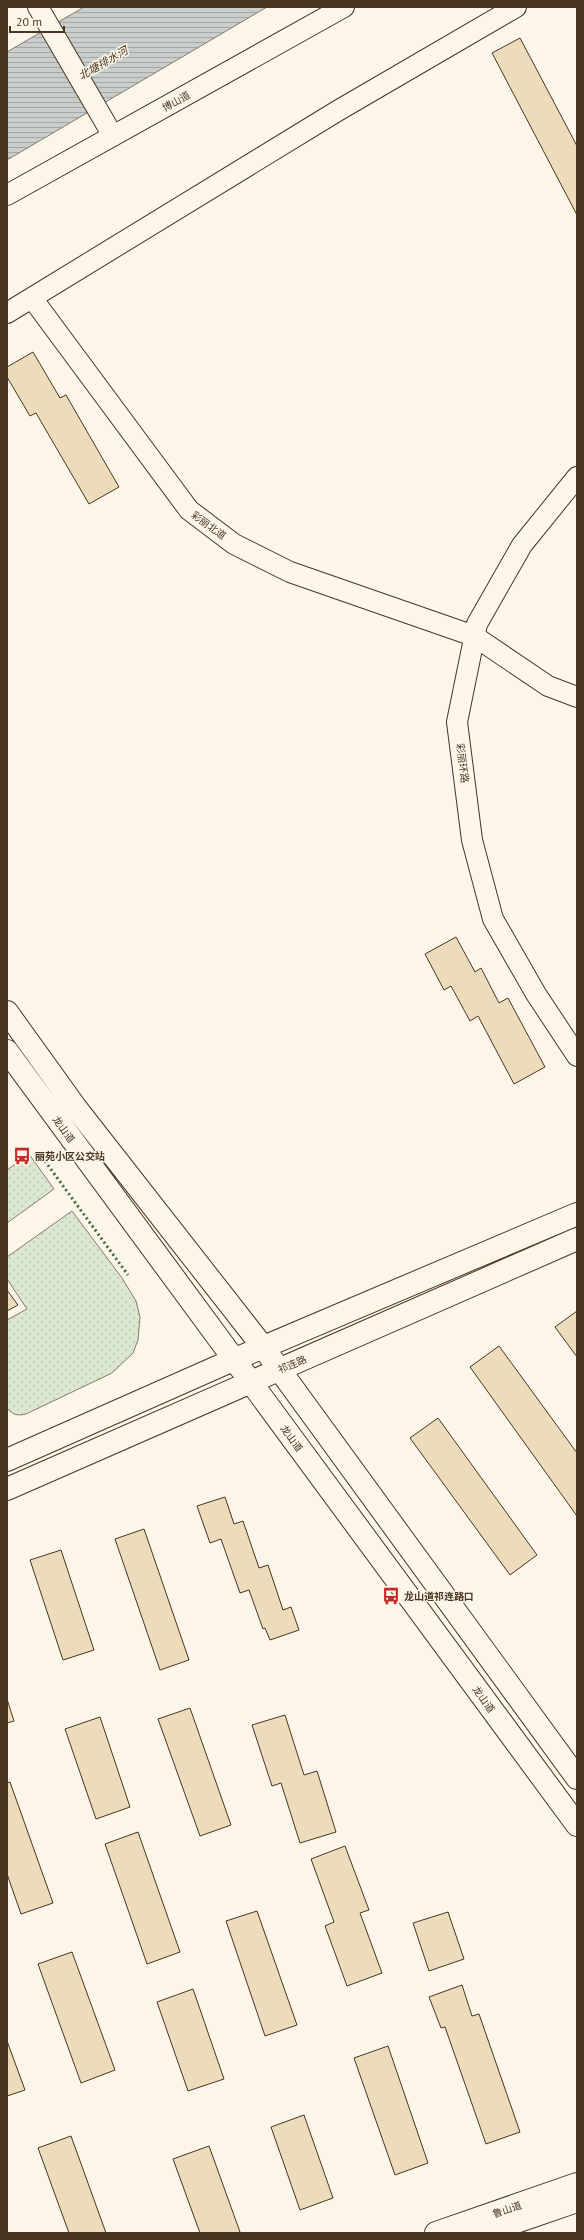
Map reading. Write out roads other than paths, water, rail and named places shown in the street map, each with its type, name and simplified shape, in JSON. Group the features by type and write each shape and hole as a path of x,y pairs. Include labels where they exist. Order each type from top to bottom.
{"main road":[{"path":"7,1012 76,1108 263,1347 577,1778"},
{"name":"龙山道","path":"7,1051 577,1826"},
{"path":"7,1460 263,1347 577,1214"},
{"name":"祁连路","path":"7,1489 577,1239"},
{"name":"鲁山道","path":"436,2233 577,2184"},
{"name":"鲁山道","path":"484,2233 577,2201"}],"street":[{"name":"博山道","path":"7,195 344,7"},
{"path":"7,313 339,110 516,7"},
{"path":"42,12 113,136"},
{"name":"彩丽北道","path":"32,298 189,510 234,544 290,572 474,636 548,686 577,697"},
{"name":"彩丽环路","path":"577,477 522,545 476,624 458,722 472,840 493,919 536,994 577,1056"}],"water":[{"name":"北塘排水河","path":"84,7 267,7 7,160 7,52"}],"place":[{"name":"丽苑小区公交站","path":"22,1156"},
{"name":"龙山道祁连路口","path":"391,1596"}]}
